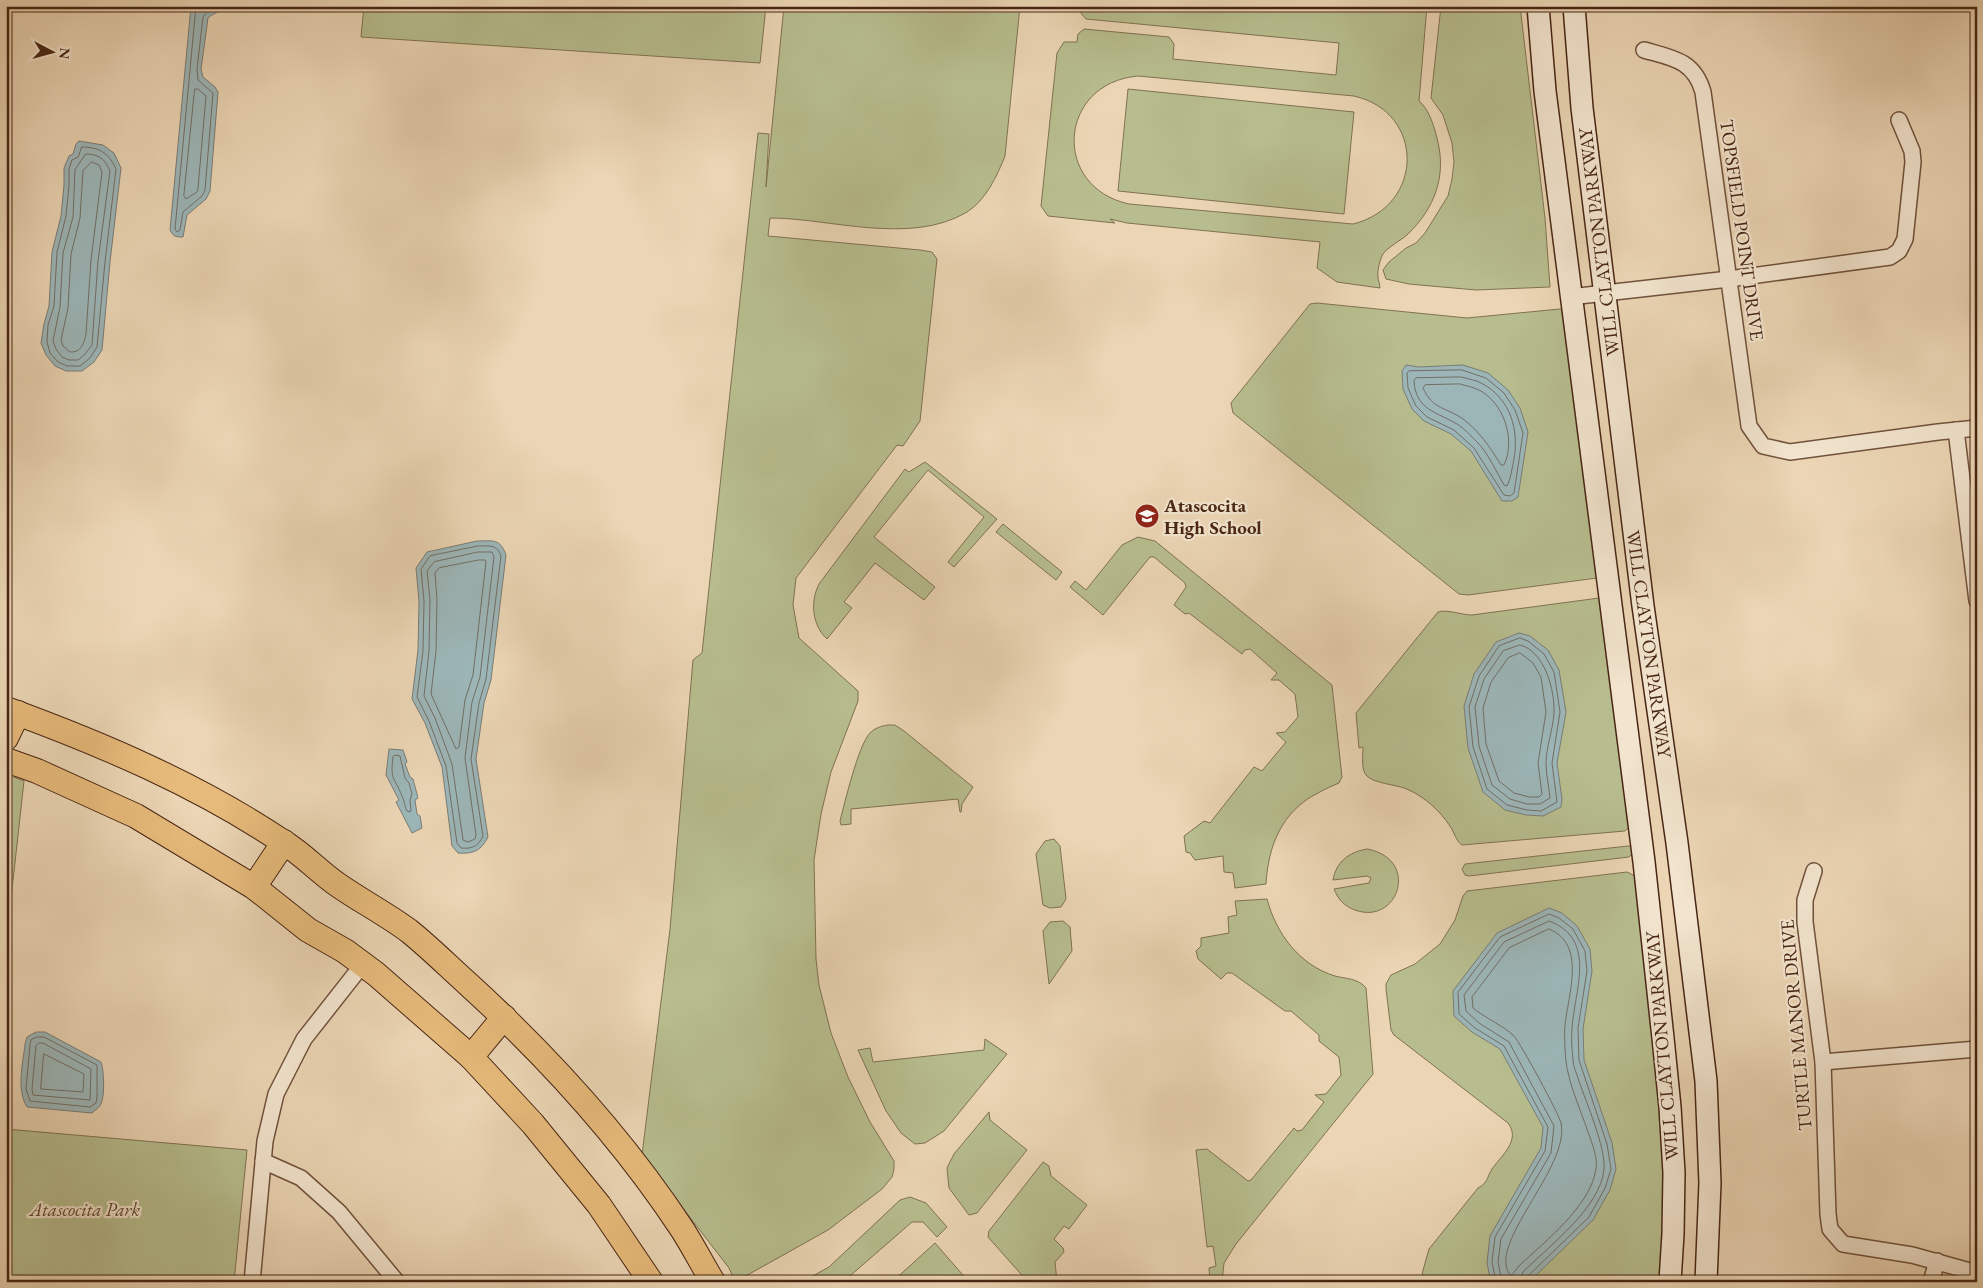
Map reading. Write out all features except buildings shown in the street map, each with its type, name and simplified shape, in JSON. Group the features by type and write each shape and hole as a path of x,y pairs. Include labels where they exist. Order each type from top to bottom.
{"main road":[{"name":"WILL CLAYTON PARKWAY","path":"1538,6 1545,91 1570,297 1644,862 1670,1107 1674,1173 1674,1234 1670,1282"},
{"name":"WILL CLAYTON PARKWAY","path":"1574,6 1582,108 1640,579 1677,843 1706,1081 1710,1183 1706,1282"},
{"path":"1608,584 1640,579"},
{"path":"6,738 12,711 63,729 156,770 216,802 284,842 339,885 374,906 410,932 504,1017 574,1089 642,1172 683,1230 713,1282"},
{"path":"6,760 36,771 136,816 254,887 308,930 376,974 471,1057 533,1124 599,1205 652,1282"},
{"path":"254,887 284,842"},
{"path":"471,1057 504,1017"}],"street":[{"name":"TOPSFIELD POINT DRIVE","path":"1644,50 1682,61 1699,79 1703,92 1749,426 1763,446 1790,452 1956,430"},
{"path":"1570,297 1729,279 1890,257 1899,251 1905,239 1913,162 1912,151 1899,120"},
{"path":"1977,428 1956,430 1977,601"},
{"name":"TURTLE MANOR DRIVE","path":"1814,871 1805,900 1805,922 1823,1062 1830,1228 1843,1244 1937,1261"},
{"path":"252,1282 265,1142 276,1094 304,1039 363,964"},
{"path":"1823,1062 1977,1050"},
{"path":"264,1162 301,1178 340,1212 397,1282"},
{"path":"1931,1282 1937,1261 1959,1275 1977,1273"}],"green space":[{"path":"364,6 766,6 760,63 361,37"},
{"path":"784,6 1020,6 1005,156 990,187 974,207 945,222 921,227 895,229 770,218 768,236 920,250 932,252 937,259 920,421 903,446 897,445 796,578 793,605 799,638 858,691 858,701 831,772 821,814 814,860 816,959 819,985 831,1033 848,1077 870,1122 894,1161 894,1169 892,1177 882,1189 828,1230 735,1282 729,1268 642,1155 670,929 693,660 702,653 758,133 769,134 766,187"},
{"path":"1080,6 1427,6 1419,101 1428,113 1436,133 1440,152 1439,178 1431,202 1417,225 1383,254 1378,272 1380,288 1337,282 1317,268 1320,242 1127,223 1110,219 1115,223 1048,216 1041,206 1057,53 1064,42 1077,42 1078,34 1084,29 1169,37 1174,44 1173,59 1336,75 1339,43 1086,19 1080,12","holes":["1138,76 1354,96 1377,105 1394,120 1404,139 1407,159 1404,180 1394,199 1377,214 1353,224 1129,204 1104,194 1086,178 1076,158 1074,136 1079,115 1092,97 1111,83"]},
{"path":"1441,6 1520,6 1545,218 1550,287 1476,290 1409,284 1386,279 1383,270 1389,262 1406,248 1416,243 1425,233 1448,196 1452,179 1454,162 1452,143 1443,115 1431,98"},
{"path":"1128,89 1354,112 1344,214 1118,191"},
{"path":"1317,303 1467,318 1564,310 1597,578 1468,595 1459,594 1233,413 1231,403 1310,304"},
{"path":"925,462 997,519 954,567 948,562 984,517 928,470 874,537 935,587 924,600 875,563 844,602 852,608 827,639 818,627 814,613 814,598 819,584 905,469 909,472"},
{"path":"1003,524 1062,572 1056,580 996,532"},
{"path":"1138,537 1155,541 1332,685 1342,777 1339,783 1295,809 1286,820 1274,843 1267,870 1266,884 1235,888 1233,873 1224,872 1223,856 1195,860 1190,853 1186,852 1184,836 1204,821 1210,823 1254,767 1262,771 1286,742 1276,733 1285,732 1298,717 1295,694 1279,680 1271,680 1277,673 1250,649 1245,650 1242,654 1189,613 1185,614 1174,605 1186,587 1185,583 1154,557 1150,557 1103,615 1070,587 1075,581 1086,590 1122,545"},
{"path":"1599,598 1603,602 1629,827 1625,831 1462,845 1446,820 1427,801 1409,790 1374,780 1366,775 1363,766 1363,747 1359,748 1356,713 1438,612 1446,611 1472,615"},
{"path":"888,725 895,725 904,731 973,787 962,804 961,812 958,799 851,809 851,824 841,825 840,821 852,775 865,740 874,730"},
{"path":"6,774 24,781 6,944"},
{"path":"1054,839 1060,846 1066,899 1061,907 1050,908 1043,905 1036,854 1045,841"},
{"path":"1632,846 1634,852 1629,857 1469,876 1465,875 1462,869 1465,864"},
{"path":"1367,849 1384,855 1394,865 1398,877 1397,889 1392,900 1383,909 1370,912 1355,910 1348,906 1340,899 1334,889 1369,883 1371,878 1367,876 1333,880 1337,868 1344,859 1360,850"},
{"path":"1627,872 1637,877 1664,1095 1664,1216 1660,1282 1432,1282 1422,1274 1429,1249 1478,1188 1486,1182 1492,1169 1509,1147 1512,1135 1508,1123 1394,1035 1391,1030 1386,984 1391,975 1415,964 1440,944 1455,920 1463,896 1467,891"},
{"path":"1267,899 1276,924 1300,956 1322,971 1356,981 1366,988 1373,1074 1236,1244 1224,1263 1222,1282 1210,1282 1209,1268 1216,1266 1213,1246 1207,1247 1196,1150 1207,1149 1248,1181 1251,1180 1294,1128 1297,1131 1302,1130 1324,1102 1315,1095 1326,1094 1341,1075 1339,1057 1319,1041 1319,1035 1291,1011 1285,1011 1232,973 1227,973 1221,979 1198,959 1196,951 1201,946 1201,938 1229,933 1228,917 1237,915 1235,901"},
{"path":"1063,921 1070,927 1072,951 1049,984 1043,931 1050,922"},
{"path":"985,1039 1007,1054 944,1131 925,1143 915,1144 901,1133 886,1111 858,1050 870,1048 873,1062 984,1050"},
{"path":"989,1112 990,1120 1027,1150 977,1213 969,1215 949,1188 947,1168 954,1154"},
{"name":"Atascocita Park","path":"6,1129 247,1150 234,1282 6,1282"},
{"path":"1043,1162 1049,1166 1051,1176 1087,1205 1069,1229 1064,1226 1054,1239 1063,1248 1064,1252 1055,1262 1057,1282 1028,1282 988,1237 989,1231"},
{"path":"910,1197 926,1203 947,1227 937,1237 923,1222 912,1222 843,1282 802,1282 829,1267 900,1200"},
{"path":"935,1243 969,1282 892,1282"}],"water":[{"path":"191,6 226,6 208,18 201,69 203,77 218,92 210,191 206,199 187,215 183,237 179,237 170,230"},
{"path":"79,141 103,145 114,153 121,168 102,350 94,362 82,371 66,371 55,366 46,355 41,343 49,306 52,252 61,216 64,168"},
{"path":"1406,365 1419,367 1463,365 1488,373 1508,390 1520,408 1528,432 1518,497 1512,501 1502,501 1471,451 1451,434 1424,421 1412,409 1403,389 1402,371"},
{"path":"477,541 498,543 506,555 491,680 484,703 476,759 488,837 476,851 458,853 452,846 442,767 425,723 412,699 418,650 419,601 416,568 427,552"},
{"path":"1519,633 1530,636 1548,650 1559,670 1566,712 1557,763 1562,799 1561,807 1543,816 1526,815 1505,810 1483,792 1468,748 1464,706 1474,674 1496,642"},
{"path":"389,749 403,750 407,762 405,764 410,777 413,779 418,798 415,800 417,814 420,816 422,828 412,833 396,802 399,800 386,775"},
{"path":"1549,908 1562,913 1577,926 1590,949 1592,971 1583,1029 1584,1060 1612,1143 1616,1169 1610,1190 1593,1220 1529,1282 1491,1282 1487,1263 1490,1236 1541,1148 1543,1127 1500,1049 1472,1032 1454,1016 1453,991 1497,933"},
{"path":"36,1032 45,1032 101,1062 104,1083 103,1095 101,1104 92,1113 27,1107 22,1092 22,1068 27,1037"}],"place":[{"name":"Atascocita High School","path":"1147,516"}]}
